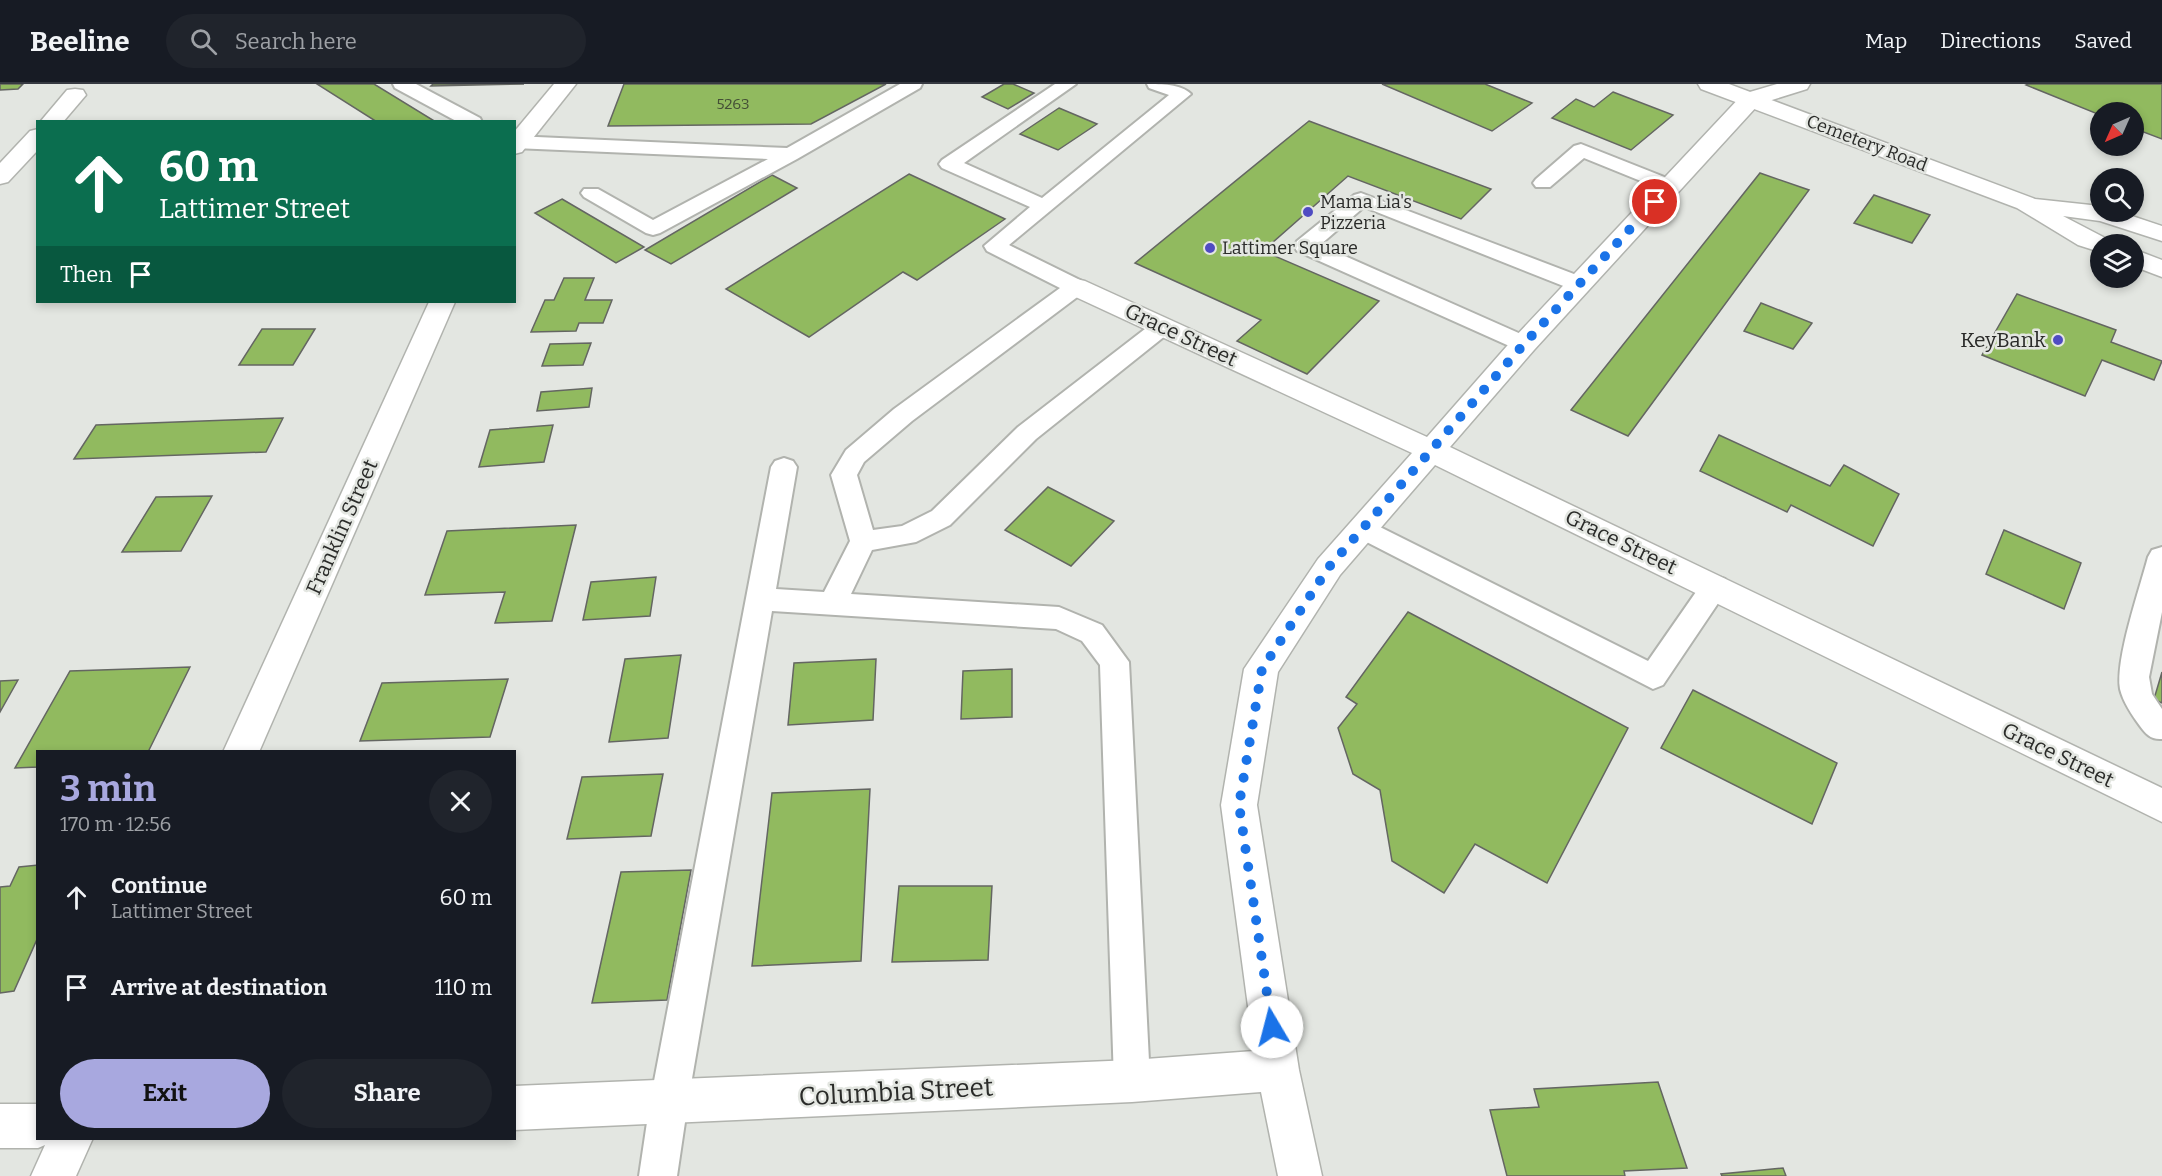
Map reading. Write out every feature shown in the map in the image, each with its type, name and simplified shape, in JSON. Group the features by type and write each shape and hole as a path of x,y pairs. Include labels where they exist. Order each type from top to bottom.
{"street":[{"path":"516,143 565,84"},
{"name":"Cemetery Road","path":"1709,84 2025,203 2090,241"},
{"path":"1300,1176 1278,1070 1239,805 1262,669 1329,567 1579,284 1751,99 1799,84"},
{"path":"53,120 75,95"},
{"path":"0,177 36,138"},
{"name":"Cemetery Road","path":"2025,203 2104,214 2162,234"},
{"path":"2144,261 2162,268"},
{"name":"Grace Street","path":"1076,287 1430,450 2162,806"},
{"name":"Franklin Street","path":"242,750 442,303"},
{"name":"Columbia Street","path":"516,1108 1132,1081 1278,1070"},
{"path":"0,1126 36,1126"},
{"path":"53,1176 70,1140"}],"lane":[{"path":"402,84 469,120"},
{"path":"591,193 653,229 791,154 912,84"},
{"path":"1044,206 949,164 1067,84"},
{"path":"832,604 862,541 844,475 855,456 903,415 1076,287 995,246 1182,94 1156,84"},
{"path":"516,144 791,154"},
{"path":"1543,183 1581,150 1670,186"},
{"path":"1524,344 1305,246 1361,199 1579,284"},
{"path":"862,541 907,535 941,518 1027,433 1162,327"},
{"path":"658,1176 669,1102 784,467"},
{"path":"1362,528 1653,677 1715,587"},
{"path":"2159,727 2142,706 2135,686 2138,656 2162,557"},
{"path":"760,599 1059,618 1092,633 1114,662 1132,1081"}],"building":[{"path":"0,84 23,84 18,89 0,90"},
{"path":"317,84 374,84 433,120 374,120"},
{"path":"433,84 524,84 431,86"},
{"path":"624,84 886,84 811,124 608,126"},
{"path":"1004,84 1013,84 1034,93 1008,109 982,97"},
{"path":"1382,84 1485,84 1532,103 1492,131"},
{"path":"2162,84 2162,139 2144,132 2144,102 2090,102 2090,111 2026,85"},
{"path":"1613,92 1673,115 1631,150 1552,118 1576,99 1594,107"},
{"path":"1059,108 1097,124 1058,150 1020,134"},
{"name":"Lattimer Square","path":"1309,121 1491,189 1461,219 1348,176 1263,251 1379,301 1307,374 1237,341 1261,320 1135,263"},
{"path":"1760,173 1809,190 1628,436 1571,410"},
{"path":"909,174 1005,219 917,280 903,272 809,337 726,289"},
{"path":"772,175 797,188 671,264 645,250"},
{"path":"1874,195 1930,215 1912,243 1854,223"},
{"path":"562,199 644,247 616,263 535,213"},
{"path":"564,278 594,278 585,300 612,300 603,323 579,323 576,331 531,332 545,300 554,300"},
{"path":"2017,294 2116,330 2111,342 2162,361 2154,380 2102,360 2085,396 1982,355"},
{"path":"1761,303 1812,323 1793,349 1744,331"},
{"path":"262,329 315,329 293,365 239,365"},
{"path":"591,343 583,365 542,366 550,344"},
{"path":"592,388 589,407 537,411 541,392"},
{"path":"283,418 266,452 74,459 96,425"},
{"path":"553,425 544,462 479,467 490,430"},
{"path":"1719,435 1830,486 1844,465 1899,494 1873,546 1791,505 1787,512 1700,471"},
{"path":"1048,487 1114,521 1071,566 1005,530"},
{"path":"212,496 181,551 122,552 156,497"},
{"path":"576,525 552,621 495,623 505,592 425,595 447,531"},
{"path":"2004,530 2081,563 2064,609 1986,574"},
{"path":"656,577 650,616 583,620 591,582"},
{"path":"1408,612 1628,728 1547,883 1475,844 1444,893 1392,861 1380,790 1353,774 1338,728 1357,704 1346,697"},
{"path":"681,655 668,738 609,742 625,659"},
{"path":"876,659 873,720 788,725 794,663"},
{"path":"190,667 149,750 36,750 36,767 15,768 70,671"},
{"path":"1012,669 1012,717 961,719 963,671"},
{"path":"2162,672 2162,703 2154,699"},
{"path":"508,679 490,737 360,741 382,683"},
{"path":"18,680 0,712 0,681"},
{"path":"1693,690 1837,763 1812,824 1661,748"},
{"path":"663,774 651,836 567,839 582,777"},
{"path":"870,789 861,961 752,966 772,793"},
{"path":"36,865 36,942 14,991 0,993 0,887 10,886 19,867"},
{"path":"691,870 667,1000 592,1003 621,872"},
{"path":"899,886 992,886 988,960 892,962"},
{"path":"1658,1082 1687,1168 1624,1171 1625,1176 1507,1176 1490,1110 1539,1107 1534,1089"},
{"path":"1783,1168 1786,1176 1722,1176 1721,1174"}],"place":[{"name":"Mama Lia's Pizzeria","path":"1308,212"},
{"name":"Lattimer Square","path":"1210,248"},
{"name":"KeyBank","path":"2058,340"}],"route":[{"path":"1272,1027 1239,805 1262,669 1329,567 1524,344 1655,202"}]}
